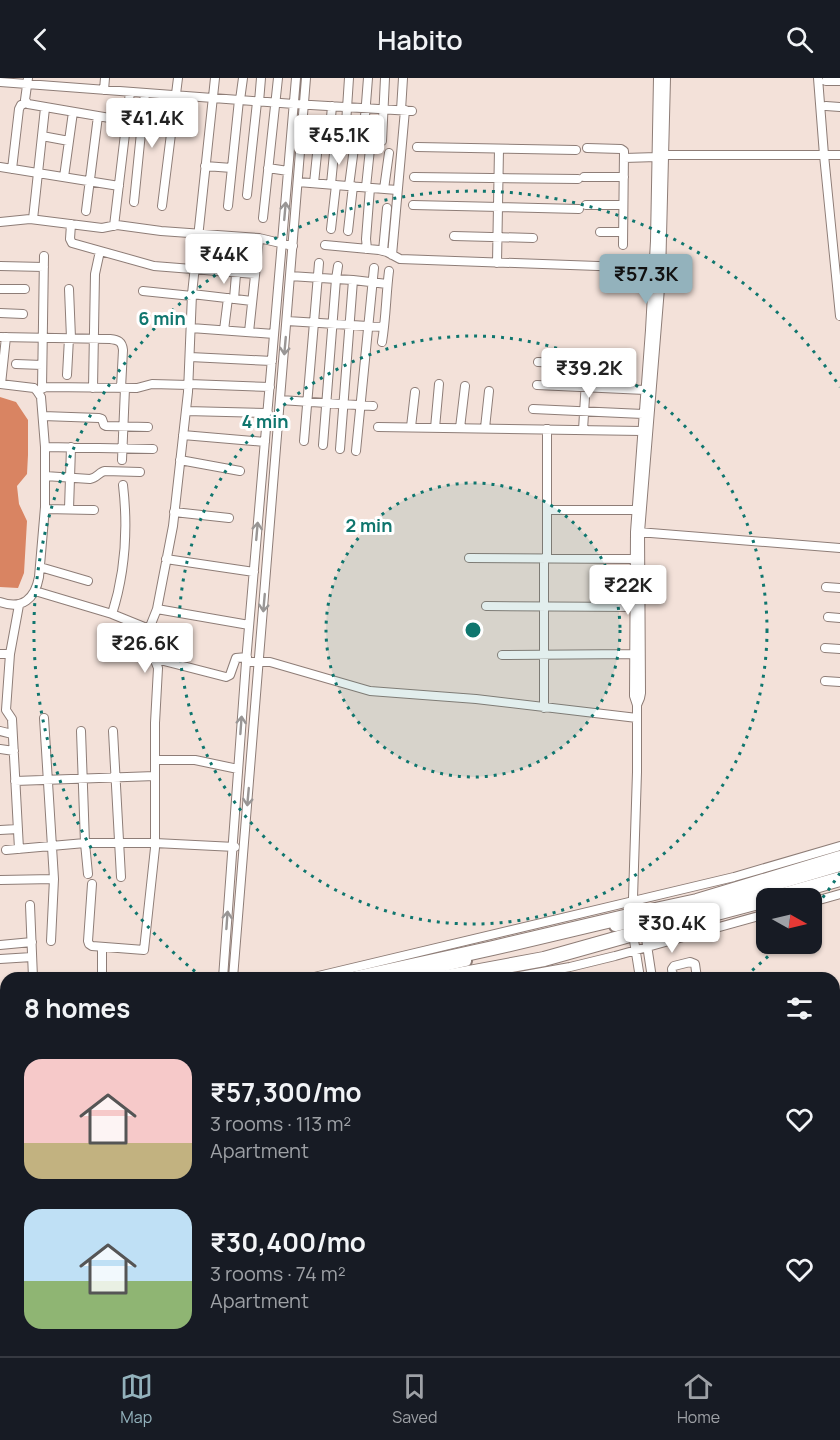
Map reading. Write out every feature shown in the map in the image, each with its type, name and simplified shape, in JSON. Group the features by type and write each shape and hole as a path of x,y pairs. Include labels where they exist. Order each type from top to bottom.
{"highway":[{"path":"384,972 494,948 635,907 697,901 840,858"},
{"path":"808,888 840,879"},
{"path":"474,972 544,959 756,903"}],"main road":[{"path":"417,972 551,939 697,907 840,866"},
{"path":"454,972 503,962 698,913 840,872"}],"street":[{"path":"63,87 64,78"},
{"path":"83,89 84,78"},
{"path":"104,90 105,78"},
{"path":"162,206 177,78"},
{"path":"92,884 89,944 144,950 155,843 155,723 158,668 147,640 148,629 157,609 174,512 189,385 194,269 215,78"},
{"path":"228,206 243,78"},
{"path":"247,195 261,78"},
{"path":"263,218 278,78"},
{"path":"223,972 246,659 296,78"},
{"path":"234,972 306,78"},
{"path":"345,139 350,78"},
{"path":"363,141 368,78"},
{"path":"382,141 385,78"},
{"path":"392,255 406,110 403,78"},
{"path":"635,907 637,705 634,696 635,559 661,276 658,78"},
{"path":"637,705 640,693 636,510 666,78"},
{"path":"840,81 822,80 824,155 840,316"},
{"path":"26,103 28,81"},
{"path":"0,82 44,82 83,89 406,110"},
{"path":"114,226 130,92"},
{"path":"134,202 146,93"},
{"path":"12,169 18,109 21,105 26,103 127,121"},
{"path":"330,129 332,106"},
{"path":"826,106 840,107"},
{"path":"33,219 45,108"},
{"path":"64,177 73,112"},
{"path":"86,211 98,117"},
{"path":"42,136 69,141"},
{"path":"331,229 335,143"},
{"path":"417,147 576,150"},
{"path":"348,231 354,148"},
{"path":"587,148 624,151 623,245"},
{"path":"367,249 370,149"},
{"path":"497,262 499,149"},
{"path":"384,189 389,153"},
{"path":"314,183 317,154"},
{"path":"624,158 840,155"},
{"path":"205,166 232,168"},
{"path":"0,167 119,186"},
{"path":"268,168 288,171"},
{"path":"414,177 624,177"},
{"path":"298,182 397,190"},
{"path":"413,205 583,207 623,205"},
{"path":"383,251 387,208"},
{"path":"0,222 33,219 102,228 114,226 259,238 293,246"},
{"path":"71,224 70,242 154,266 255,274"},
{"path":"600,232 623,232"},
{"path":"454,236 533,238"},
{"path":"224,330 237,272 239,237"},
{"path":"249,332 259,238"},
{"path":"325,245 383,251 400,259 654,268"},
{"path":"93,388 95,274 100,251"},
{"path":"0,602 19,605 33,594 37,587 40,567 45,509 45,447 40,389 44,256"},
{"path":"304,441 319,263"},
{"path":"0,266 44,267"},
{"path":"323,445 338,266"},
{"path":"356,451 374,268"},
{"path":"382,342 389,271"},
{"path":"290,276 387,284"},
{"path":"340,449 352,280"},
{"path":"0,289 25,289"},
{"path":"67,375 70,338 69,290"},
{"path":"143,291 252,301"},
{"path":"276,311 288,312"},
{"path":"0,313 23,314"},
{"path":"287,321 384,327"},
{"path":"191,328 274,333"},
{"path":"122,460 124,426 123,388 123,345 115,339 3,337 0,384 40,389 93,388 123,388 136,388 152,384 270,387"},
{"path":"190,357 272,361"},
{"path":"538,362 616,366"},
{"path":"16,364 42,365"},
{"path":"583,430 587,364"},
{"path":"435,428 439,384"},
{"path":"537,385 645,390"},
{"path":"460,428 465,386"},
{"path":"485,428 489,391"},
{"path":"411,427 414,392"},
{"path":"280,400 373,406"},
{"path":"533,409 644,414"},
{"path":"186,411 267,413"},
{"path":"43,416 99,418 105,425 148,427"},
{"path":"378,427 642,431"},
{"path":"544,708 547,429"},
{"path":"183,435 265,442"},
{"path":"45,447 153,449"},
{"path":"69,509 71,447"},
{"path":"180,460 240,471"},
{"path":"45,476 93,478 102,471 140,472"},
{"path":"112,614 120,590 125,535 126,507 123,485"},
{"path":"45,509 94,510"},
{"path":"547,510 636,510"},
{"path":"174,512 229,518"},
{"path":"638,532 840,548"},
{"path":"469,558 635,559"},
{"path":"166,559 254,572"},
{"path":"40,567 88,581"},
{"path":"826,586 840,588"},
{"path":"35,591 112,614 148,629"},
{"path":"19,605 10,654 6,710 12,719 19,849"},
{"path":"486,606 635,607"},
{"path":"157,609 249,625"},
{"path":"828,617 840,618"},
{"path":"825,648 840,649"},
{"path":"0,654 10,654"},
{"path":"502,655 634,654"},
{"path":"156,659 226,677 230,675 236,658 246,659 270,663 370,691 476,699 637,718"},
{"path":"825,681 840,682"},
{"path":"44,718 53,846 51,941"},
{"path":"0,731 12,734"},
{"path":"81,731 88,874"},
{"path":"113,731 121,876"},
{"path":"0,749 14,751"},
{"path":"155,760 195,760 238,769"},
{"path":"15,781 155,776"},
{"path":"0,830 18,829"},
{"path":"6,850 85,843 244,847"},
{"path":"337,972 635,907 840,846"},
{"path":"0,880 54,879"},
{"path":"822,899 840,894"},
{"path":"30,905 33,972"},
{"path":"542,972 635,951 756,917"},
{"path":"639,933 648,947 651,972"},
{"path":"639,933 635,951 639,972"},
{"path":"0,945 32,942"},
{"path":"102,947 102,972"},
{"path":"0,959 32,957"},
{"path":"672,972 674,966 690,962 695,964 696,972"},
{"path":"9,1356 52,1356"}],"shaded area":[{"path":"0,397 16,402 28,420 27,474 17,486 19,504 27,521 24,573 18,588 0,587"}]}
